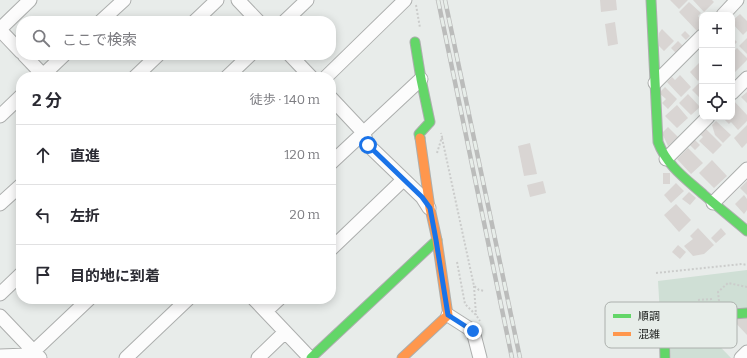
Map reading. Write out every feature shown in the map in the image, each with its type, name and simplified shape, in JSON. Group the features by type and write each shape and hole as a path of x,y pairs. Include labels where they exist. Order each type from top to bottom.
{"street":[{"path":"16,47 0,29 30,0"},
{"path":"106,16 124,0"},
{"path":"200,16 217,0"},
{"path":"238,0 253,16"},
{"path":"290,16 307,0"},
{"path":"331,72 405,0"},
{"path":"651,0 658,142 661,151 678,173 747,231"},
{"path":"726,12 737,0"},
{"path":"656,84 699,39"},
{"path":"415,42 430,122 419,134 448,315 473,331 480,358"},
{"path":"29,60 39,72"},
{"path":"47,72 59,60"},
{"path":"140,72 153,60"},
{"path":"231,72 245,60"},
{"path":"295,60 306,72"},
{"path":"735,90 747,78"},
{"path":"336,158 421,79"},
{"path":"0,116 16,101"},
{"path":"336,103 363,132 368,145 422,197 430,208"},
{"path":"666,159 705,120"},
{"path":"713,203 747,169"},
{"path":"336,244 403,180"},
{"path":"0,204 16,190"},
{"path":"259,304 311,358 436,240"},
{"path":"0,294 16,279"},
{"path":"37,355 84,304"},
{"path":"126,358 183,304"},
{"path":"266,312 274,304"},
{"path":"737,314 747,313"},
{"path":"402,358 448,315"},
{"path":"0,316 37,355"},
{"path":"258,358 285,332"},
{"path":"665,348 665,358"},
{"path":"741,358 747,352"},
{"path":"9,356 27,354 37,355"}],"path":[{"path":"414,0 421,30"},
{"path":"441,129 474,286 476,315"},
{"path":"437,154 442,137"},
{"path":"456,258 465,304 482,323"},
{"path":"656,273 742,264 747,265"},
{"path":"719,302 718,292 728,282 747,287"},
{"path":"474,286 479,290 485,291"},
{"path":"698,300 718,299"}],"shaded area":[{"path":"747,270 747,309 737,310 737,302 659,302 658,281"},
{"path":"670,348 721,348 731,358 671,358"}],"building":[{"path":"600,0 616,0 617,10 601,12"},
{"path":"670,0 688,0 679,9"},
{"path":"693,0 712,0 714,2 704,12"},
{"path":"689,2 700,12 698,16 699,29 697,31 679,12"},
{"path":"740,14 747,21 747,31 743,35 735,26 735,18"},
{"path":"615,22 618,44 608,46 605,24"},
{"path":"662,29 674,41 664,51 659,46 659,33"},
{"path":"685,31 690,36 686,40 681,35"},
{"path":"747,38 747,54 739,46"},
{"path":"678,41 683,46 677,54 671,48"},
{"path":"737,48 747,58 747,60 735,72 735,50"},
{"path":"699,63 698,81 690,72"},
{"path":"680,75 691,87 681,97 667,82 672,77 675,80"},
{"path":"699,83 699,97 692,90"},
{"path":"665,87 677,99 668,109 662,103 666,99 659,93"},
{"path":"747,92 747,103 741,97"},
{"path":"688,94 699,106 699,108 691,115 679,103"},
{"path":"735,102 747,115 747,121 738,130 731,122 729,124 725,120 735,120"},
{"path":"677,105 688,118 677,128 665,116"},
{"path":"716,121 731,135 723,143 715,135 712,125"},
{"path":"747,125 747,143 742,148 734,138"},
{"path":"668,127 678,137 668,146 662,133"},
{"path":"705,128 722,145 713,154 699,141 703,137 699,133"},
{"path":"694,139 700,145 695,150 689,144"},
{"path":"530,143 537,174 524,176 518,146"},
{"path":"688,148 703,163 691,174 677,159"},
{"path":"712,160 727,176 714,188 699,173"},
{"path":"663,173 670,173 670,184 663,184"},
{"path":"543,181 546,193 530,197 527,185"},
{"path":"747,181 747,195 740,188"},
{"path":"676,183 684,191 671,203 664,195"},
{"path":"689,192 696,198 690,205 682,199"},
{"path":"744,195 747,199 747,210 744,214 735,204"},
{"path":"676,204 691,220 679,232 664,215"},
{"path":"698,228 714,245 704,254 693,256 684,246 693,239 690,236"},
{"path":"721,228 726,234 716,243 711,238"},
{"path":"678,245 686,252 680,259 672,252"},
{"path":"747,318 747,335 737,324 737,319"}],"railway":[{"path":"438,0 512,358"},
{"path":"445,0 520,358"}],"traffic: fast":[{"path":"651,0 658,142 666,158 678,172 747,231"},
{"path":"415,42 430,122 419,134 420,138"},
{"path":"311,358 437,240"},
{"path":"737,314 747,313"},
{"path":"665,348 665,358"}],"traffic: slow":[{"path":"402,358 448,315 420,138"}],"route":[{"path":"368,145 422,197 430,208 448,315 473,331"}]}
